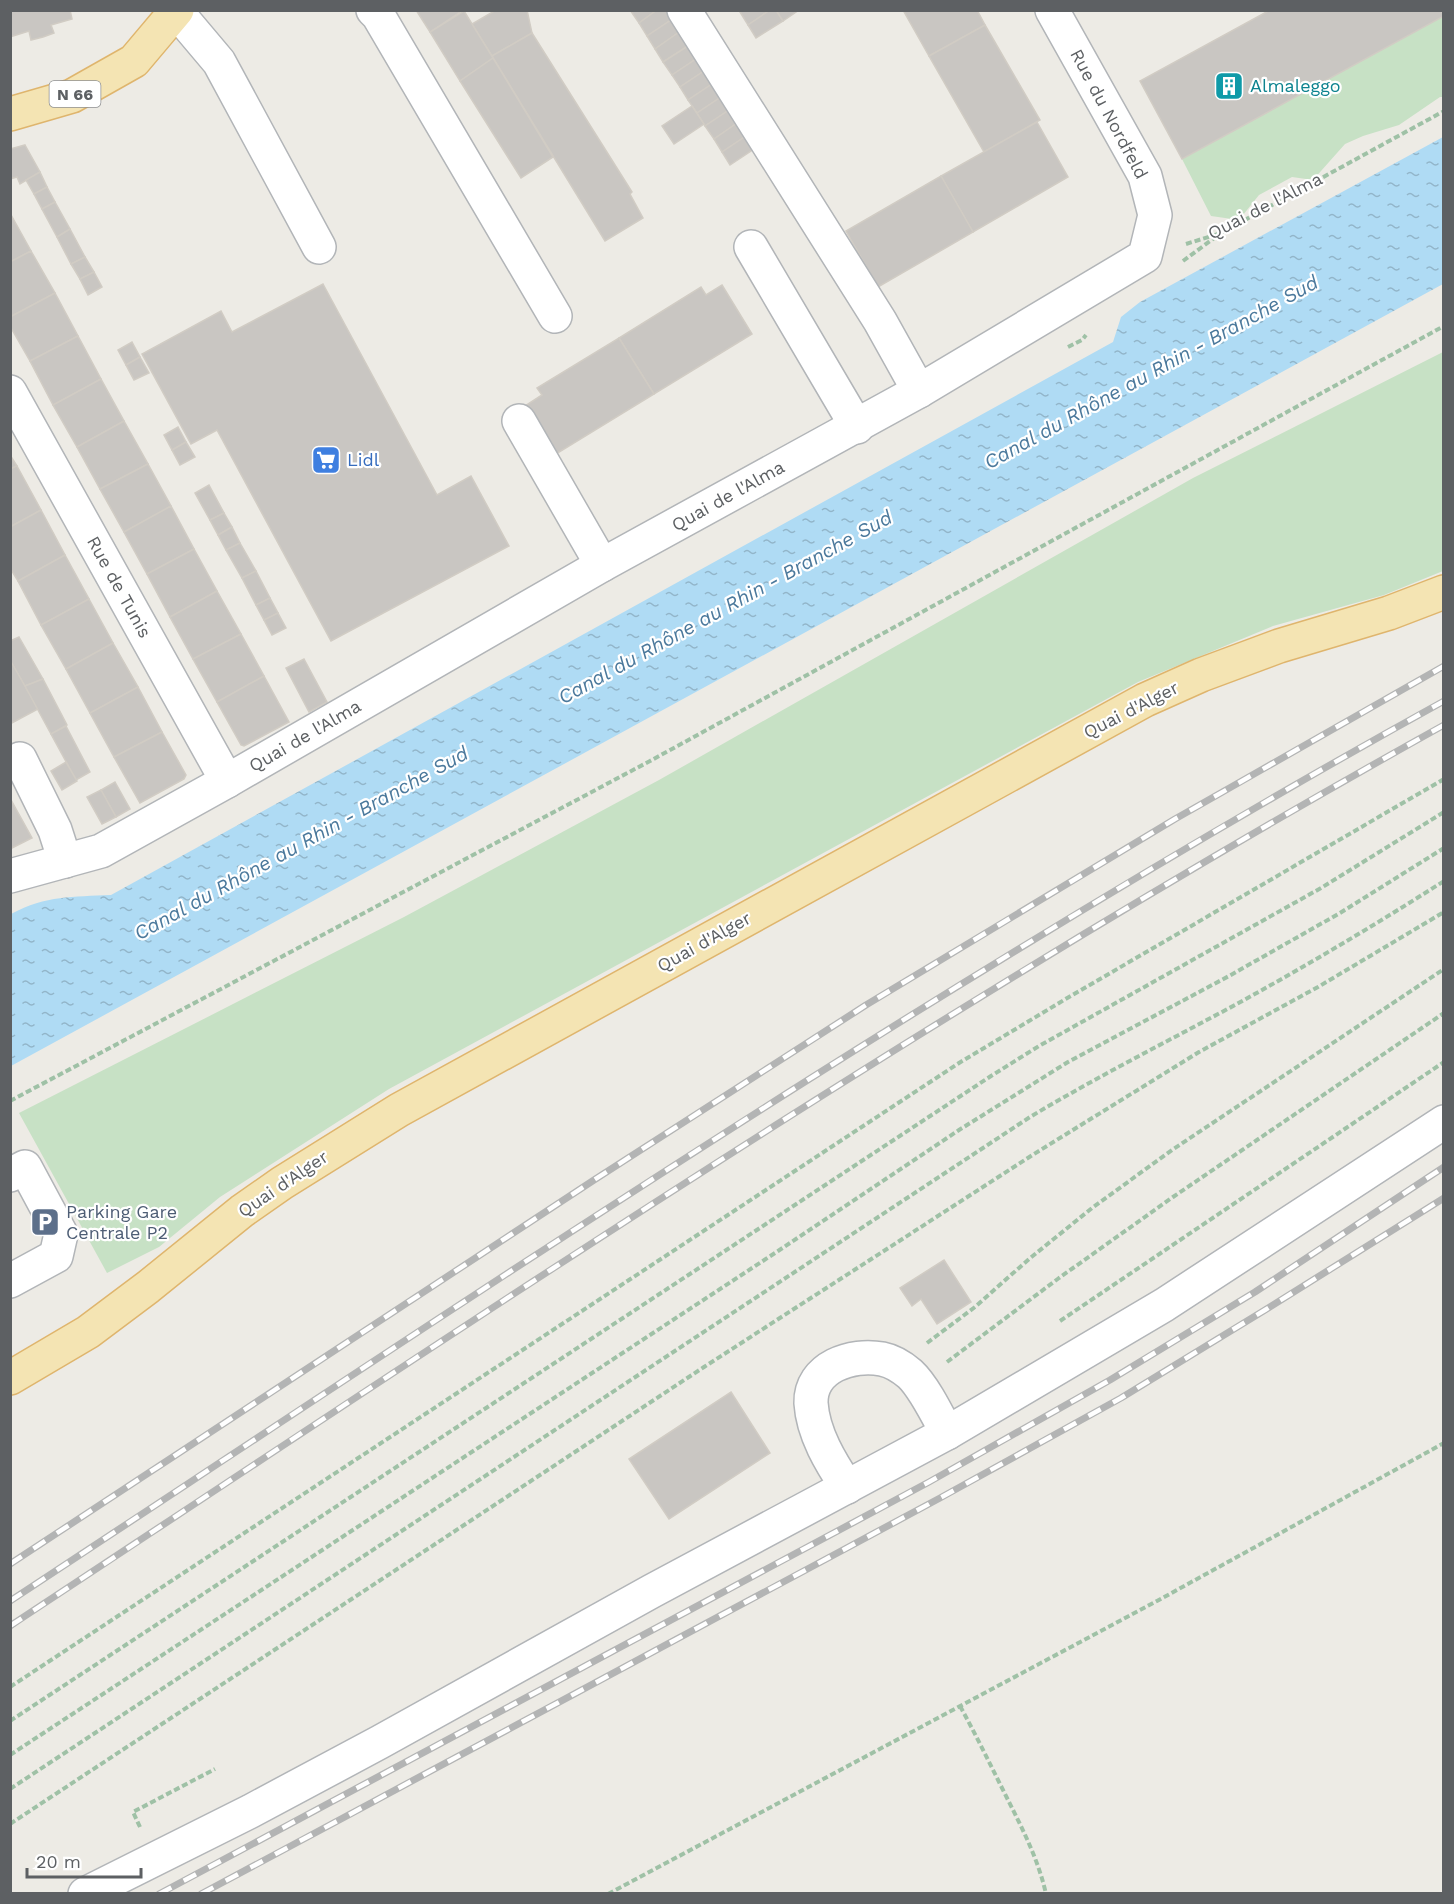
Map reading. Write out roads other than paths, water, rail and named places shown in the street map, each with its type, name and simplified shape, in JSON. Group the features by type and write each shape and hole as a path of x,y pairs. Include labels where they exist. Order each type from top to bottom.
{"main road":[{"name":"N 66","path":"10,114 72,96 134,61 177,11"},
{"name":"Quai d'Alger","path":"10,1377 88,1332 242,1211 327,1153 420,1099 1018,768 1145,700 1201,675 1279,646 1389,613 1443,592"}],"street":[{"path":"373,10 555,316"},
{"path":"684,10 880,321 919,392"},
{"name":"Rue du Nordfeld","path":"1052,10 1145,176 1155,215 1145,256"},
{"path":"177,11 219,62 319,247"},
{"path":"751,247 857,427"},
{"name":"Quai de l'Alma","path":"10,876 101,851 602,565 919,392 1145,256"},
{"name":"Rue de Tunis","path":"10,392 227,781"},
{"path":"519,422 602,565"},
{"path":"20,759 55,830 65,861"},
{"path":"86,1893 261,1806 652,1591 947,1433 1164,1305 1443,1122"},
{"path":"10,1175 25,1167 62,1234 56,1256 10,1281"},
{"path":"847,1487 825,1449 815,1424 811,1403 813,1388 819,1375 834,1365 850,1360 883,1359 909,1376 947,1433"}],"water":[{"name":"Canal du Rhône au Rhin - Branche Sud","path":"1443,137 1443,284 11,1066 11,914 48,900 111,895 1113,342 1121,317 1140,302"}],"railway":[{"path":"10,1564 594,1180 866,1005 1175,819 1444,666"},
{"path":"10,1601 540,1252 897,1024 1077,913 1260,805 1444,701"},
{"path":"10,1626 540,1276 897,1048 1260,830 1444,725"},
{"path":"159,1894 929,1482 1110,1380 1255,1292 1444,1167"},
{"path":"201,1894 940,1498 1121,1398 1444,1198"}],"place":[{"name":"Almaleggo","path":"1229,86"},
{"name":"Lidl","path":"326,460"},
{"name":"Parking Gare Centrale P2","path":"45,1222"}]}
